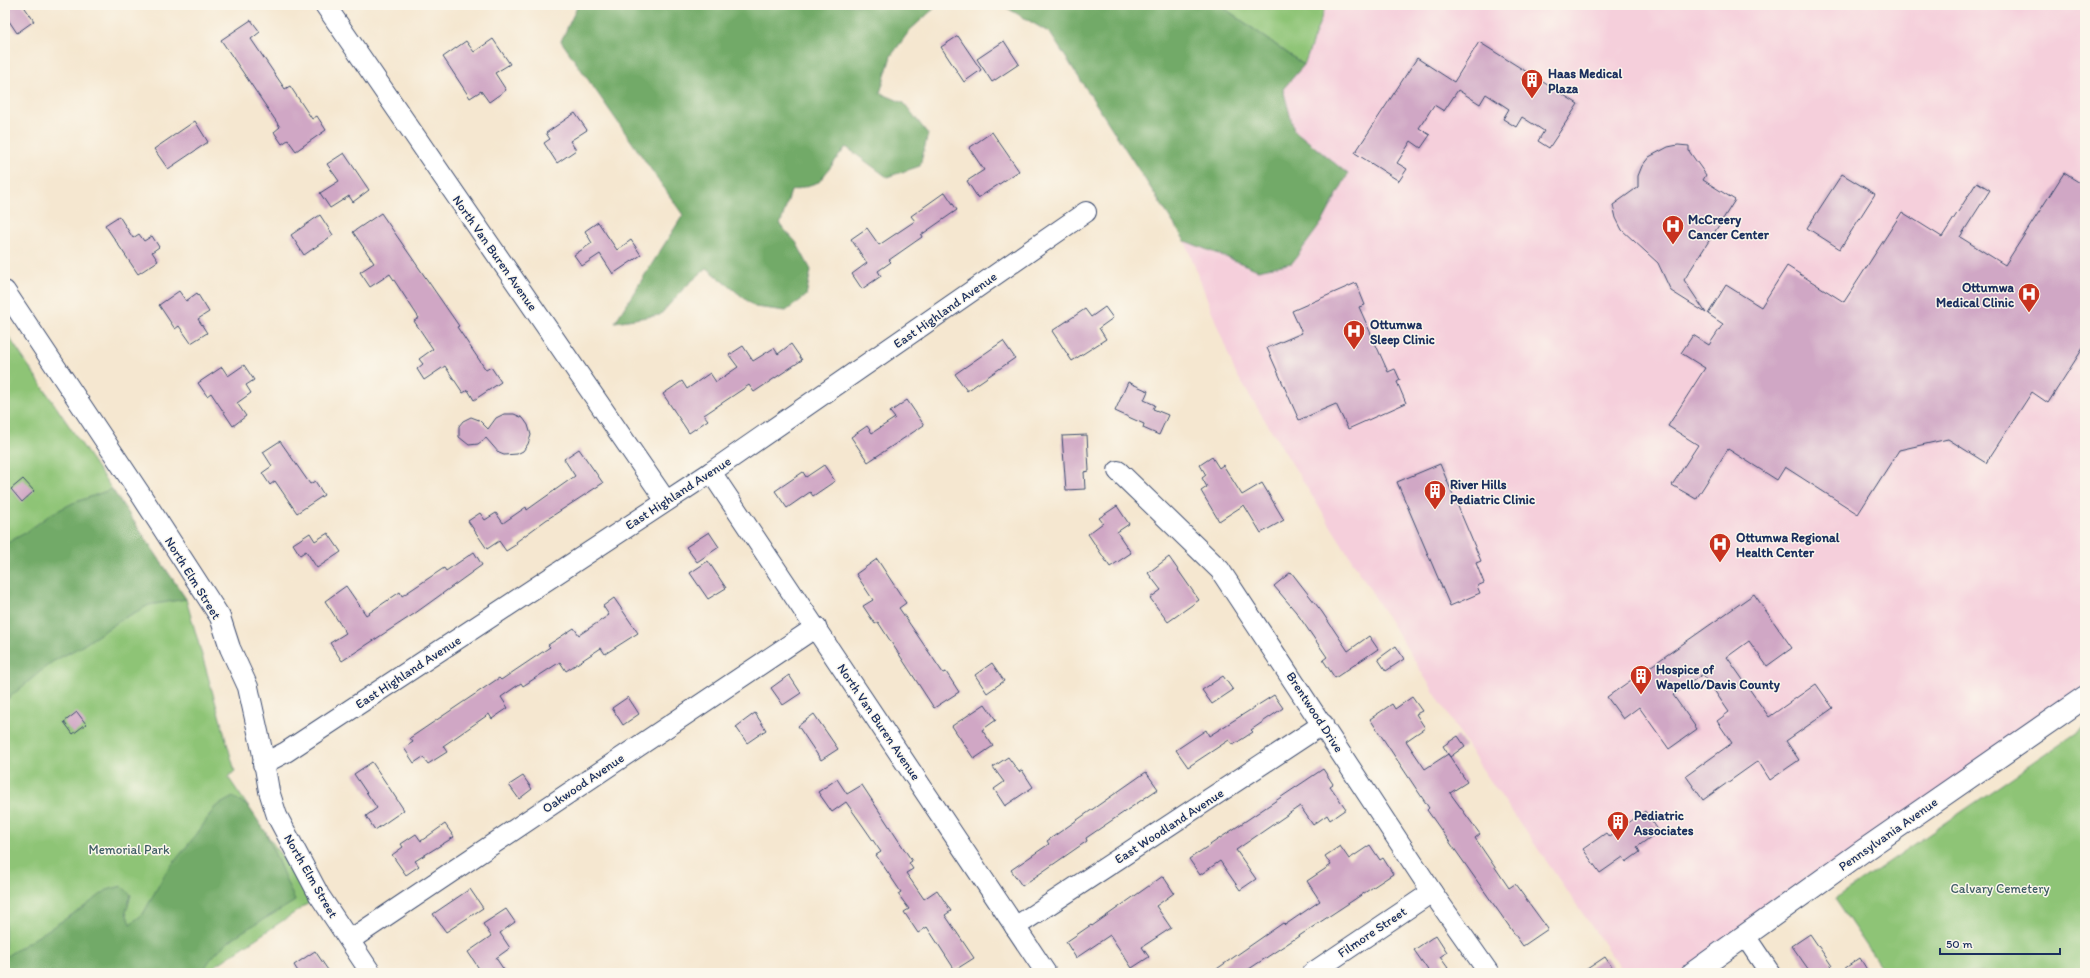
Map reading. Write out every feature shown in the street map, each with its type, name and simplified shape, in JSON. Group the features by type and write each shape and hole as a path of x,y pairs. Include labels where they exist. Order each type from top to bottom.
{"main road":[{"name":"Pennsylvania Avenue","path":"1693,973 1860,852 2085,697"}],"street":[{"name":"North Van Buren Avenue","path":"325,5 666,501"},
{"name":"East Highland Avenue","path":"263,764 286,752 712,472 1086,212"},
{"name":"North Elm Street","path":"5,291 139,492 220,617 230,648 248,687 262,750 263,764 277,816 319,894 372,973"},
{"name":"Brentwood Drive","path":"1118,471 1220,570 1323,724 1432,892 1489,973"},
{"name":"North Van Buren Avenue","path":"712,472 1046,973"},
{"name":"Oakwood Avenue","path":"350,940 816,627"},
{"name":"East Woodland Avenue","path":"1015,927 1323,724"},
{"name":"Filmore Street","path":"1312,973 1432,892"},
{"path":"1745,936 1770,973"}],"shaded area":[{"name":"Ottumwa Regional Health Center","path":"1326,5 2085,5 2085,688 1693,973 1624,973 1478,763 1235,372 1185,241 1258,270 1292,263 1323,221 1348,174 1293,130 1283,89 1304,65"}],"green space":[{"path":"578,5 938,5 910,30 891,56 880,93 904,103 928,134 920,166 887,177 846,147 819,182 791,191 780,225 796,242 811,270 806,296 786,311 755,307 707,268 685,287 660,315 615,322 683,215 561,41"},
{"path":"1002,5 1220,5 1304,65 1283,89 1294,130 1348,174 1323,221 1292,263 1258,270 1185,241 1050,33"},
{"path":"1220,5 1326,5 1304,65"},
{"name":"Memorial Park","path":"5,331 186,599 235,771 228,777 312,901 212,968 215,973 5,973"},
{"path":"112,489 186,599 149,605 121,620 82,646 52,662 5,701 5,544 25,533 51,514 73,503"},
{"name":"Calvary Cemetery","path":"2085,727 2085,973 1885,973 1835,899"},
{"path":"233,797 248,806 265,831 295,901 243,931 231,940 210,960 202,973 5,973 5,957 81,909 107,890 122,886 131,895 126,912 130,924 143,914 166,872 199,831 215,807"}],"building":[{"path":"5,5 23,5 34,21 17,33 5,15"},
{"path":"251,20 260,32 251,39 285,89 290,86 312,119 317,116 326,130 296,151 288,140 282,144 274,132 280,127 221,40"},
{"path":"958,36 981,70 964,82 941,47"},
{"path":"493,39 510,64 495,73 506,90 489,102 481,91 470,98 443,57 466,41 474,52"},
{"path":"1004,41 1019,64 992,82 977,59"},
{"path":"1479,42 1578,104 1549,148 1538,141 1544,131 1522,117 1516,127 1503,119 1509,109 1486,94 1480,104 1458,90 1444,111 1434,105 1419,128 1430,135 1421,148 1411,141 1397,163 1407,169 1399,181 1355,153 1417,58 1454,82"},
{"path":"575,113 587,130 570,141 576,150 557,163 544,143 550,139 546,133"},
{"path":"195,121 208,142 168,169 154,149"},
{"path":"992,132 1019,171 978,198 967,181 984,170 969,148"},
{"name":"McCreery Cancer Center","path":"1678,145 1689,146 1689,151 1706,175 1703,180 1735,200 1684,280 1706,313 1671,291 1658,263 1622,230 1616,218 1613,205 1638,187 1638,176 1642,166 1649,157 1668,147"},
{"path":"344,153 369,190 353,202 349,196 330,208 320,193 339,181 327,164"},
{"path":"2064,173 2085,186 2085,345 2048,403 2032,392 1986,463 1948,439 1899,450 1858,514 1785,467 1777,480 1728,449 1696,499 1672,485 1698,445 1668,426 1705,368 1681,353 1693,335 1709,345 1723,324 1708,314 1726,285 1761,307 1787,266 1844,302 1902,212 1942,237 1977,182 1990,190 1960,237 2005,265"},
{"path":"1842,174 1875,194 1840,249 1807,228"},
{"path":"945,192 957,210 889,260 891,262 878,271 881,276 862,289 852,274 867,263 851,239 867,228 879,245 915,221 911,216"},
{"path":"381,213 459,326 457,327 486,370 491,367 501,382 474,400 468,390 463,393 445,366 424,380 417,369 423,364 419,359 433,349 414,321 419,318 390,274 370,287 360,272 374,263 353,232"},
{"path":"320,215 333,235 304,255 291,235"},
{"path":"119,216 133,238 139,234 144,241 152,236 159,247 152,252 158,261 138,274 105,225"},
{"path":"598,222 617,250 631,240 641,255 613,274 600,254 582,266 574,255 592,243 585,231"},
{"name":"Ottumwa Sleep Clinic","path":"1356,283 1365,305 1359,307 1388,372 1395,369 1400,380 1397,382 1406,403 1348,429 1336,404 1299,420 1267,348 1302,333 1292,311"},
{"path":"179,291 186,301 197,293 209,312 198,319 207,333 191,343 179,326 175,329 159,305"},
{"path":"1105,307 1113,318 1099,328 1106,339 1072,361 1052,331 1085,309 1091,317"},
{"path":"1003,341 1015,358 967,391 955,374"},
{"path":"791,344 802,360 754,392 749,385 704,415 708,420 689,433 663,394 682,381 687,389 710,373 716,382 738,367 729,355 743,346 753,361 774,348 778,354"},
{"path":"244,365 254,380 246,385 251,393 237,403 246,416 233,426 211,393 207,396 198,383 222,367 228,376"},
{"path":"1128,382 1148,391 1144,400 1155,405 1153,409 1168,415 1159,435 1143,428 1144,424 1115,411"},
{"path":"907,400 924,425 868,462 851,437 867,426 872,433 895,418 890,412"},
{"path":"504,414 514,414 523,418 528,425 531,435 528,444 523,451 517,454 504,455 499,453 486,438 478,444 469,445 459,437 459,426 463,421 471,417 479,420 488,429 496,418"},
{"path":"1087,435 1089,471 1084,472 1085,489 1066,490 1062,436"},
{"path":"280,441 310,484 315,481 324,495 297,513 275,481 270,485 262,473 272,466 263,452"},
{"path":"579,449 603,483 546,520 516,542 517,544 506,551 499,541 487,549 468,521 480,513 485,520 496,513 503,523 526,507 527,510 575,476 564,459"},
{"path":"1212,457 1219,468 1223,465 1242,495 1262,483 1284,520 1261,533 1244,505 1219,521 1201,491 1207,487 1202,478 1206,475 1200,465"},
{"name":"River Hills Pediatric Clinic","path":"1440,464 1481,561 1476,563 1484,583 1477,586 1480,593 1450,606 1397,482"},
{"path":"824,465 835,481 813,496 810,492 787,508 775,491 803,472 806,477"},
{"path":"23,479 34,491 22,502 11,489"},
{"path":"1117,506 1129,524 1117,532 1131,553 1110,567 1088,534 1103,523 1099,518"},
{"path":"709,532 719,547 697,562 686,547"},
{"path":"310,533 315,541 328,533 341,552 317,568 306,551 300,555 293,544"},
{"path":"474,552 482,565 414,614 342,661 330,643 346,633 325,601 346,586 366,615 400,592 402,596 444,568 446,571"},
{"path":"1169,557 1199,600 1168,622 1150,598 1161,590 1148,573"},
{"path":"877,559 906,603 899,608 943,673 946,672 959,692 934,708 878,622 875,624 863,606 873,600 856,574"},
{"path":"708,561 726,588 708,599 690,573"},
{"path":"1291,572 1322,612 1348,651 1369,636 1378,649 1335,678 1323,660 1327,657 1296,612 1274,586"},
{"name":"Hospice of Wapello/Davis County","path":"1754,594 1792,648 1767,666 1749,641 1727,657 1769,717 1816,684 1833,708 1786,741 1799,760 1770,780 1758,761 1703,800 1686,776 1732,743 1717,721 1729,712 1703,674 1673,695 1697,729 1669,749 1639,707 1623,719 1607,697"},
{"path":"614,598 638,633 605,654 601,648 566,671 560,662 523,686 521,683 501,697 508,708 492,719 489,714 443,746 447,752 428,764 423,757 414,763 404,748 413,742 410,738 499,678 501,680 550,647 548,645 574,628 579,635 609,615 603,606"},
{"path":"1396,646 1404,659 1386,671 1378,659"},
{"path":"992,663 1004,681 987,693 975,675"},
{"path":"789,675 801,693 783,705 771,688"},
{"path":"1223,676 1233,690 1212,704 1202,690"},
{"path":"1274,695 1283,708 1251,730 1253,732 1233,745 1229,740 1188,767 1176,750 1206,730 1209,736"},
{"path":"628,697 639,714 623,725 612,708"},
{"path":"1412,697 1422,711 1416,714 1425,728 1406,741 1425,769 1448,754 1467,782 1450,793 1480,834 1475,838 1509,888 1515,884 1548,929 1523,946 1427,810 1429,808 1370,719 1392,704 1395,709"},
{"path":"985,704 996,720 982,730 993,746 974,759 952,726"},
{"path":"77,712 86,724 73,734 64,722"},
{"path":"755,713 766,730 747,743 736,727"},
{"path":"814,714 838,749 821,760 798,726"},
{"path":"1458,736 1465,746 1450,757 1443,746"},
{"path":"1008,757 1019,772 1022,770 1033,787 1005,806 994,789 1004,782 993,767"},
{"path":"372,762 404,810 375,830 366,816 377,808 354,774"},
{"path":"1323,769 1333,784 1330,786 1346,809 1330,820 1327,815 1313,825 1300,806 1236,850 1256,879 1240,890 1220,861 1200,875 1189,859"},
{"path":"1146,772 1158,789 1086,838 1087,841 1022,886 1011,870 1049,844 1047,841"},
{"path":"523,776 532,789 519,799 509,785"},
{"path":"837,779 847,794 862,785 912,861 909,863 913,869 906,873 924,899 937,890 951,911 945,915 974,958 955,970 927,927 918,933 904,912 909,909 898,894 901,892 876,855 881,852 846,802 832,812 818,792"},
{"name":"Pediatric Associates","path":"1645,811 1659,831 1637,847 1640,852 1626,862 1623,857 1600,873 1583,849 1606,833 1609,837"},
{"path":"445,824 454,837 415,861 419,866 406,875 392,855 403,847 401,844 416,834 421,841"},
{"path":"1370,845 1380,860 1383,858 1393,874 1243,973 1211,973 1283,923 1285,925 1320,901 1307,881 1331,865 1325,856 1340,846 1349,859"},
{"path":"1163,876 1174,893 1156,906 1171,928 1142,947 1149,957 1132,968 1110,935 1076,958 1066,942 1091,925 1092,926"},
{"path":"470,889 483,908 446,932 433,914"},
{"path":"506,909 515,922 500,933 510,948 496,958 506,973 482,973 468,952 491,936 483,924"},
{"path":"1810,934 1832,966 1821,973 1811,973 1792,946"},
{"path":"1436,935 1447,952 1440,957 1448,968 1441,973 1430,973 1414,950"},
{"path":"315,951 330,973 299,973 294,965"},
{"path":"1605,957 1616,973 1581,973"},
{"path":"1860,958 1869,973 1838,973"}],"place":[{"name":"Haas Medical Plaza","path":"1532,100"},
{"name":"McCreery Cancer Center","path":"1673,246"},
{"name":"Ottumwa Medical Clinic","path":"2029,314"},
{"name":"Ottumwa Sleep Clinic","path":"1354,350"},
{"name":"River Hills Pediatric Clinic","path":"1435,510"},
{"name":"Ottumwa Regional Health Center","path":"1720,564"},
{"name":"Hospice of Wapello/Davis County","path":"1641,696"},
{"name":"Pediatric Associates","path":"1618,842"}]}
